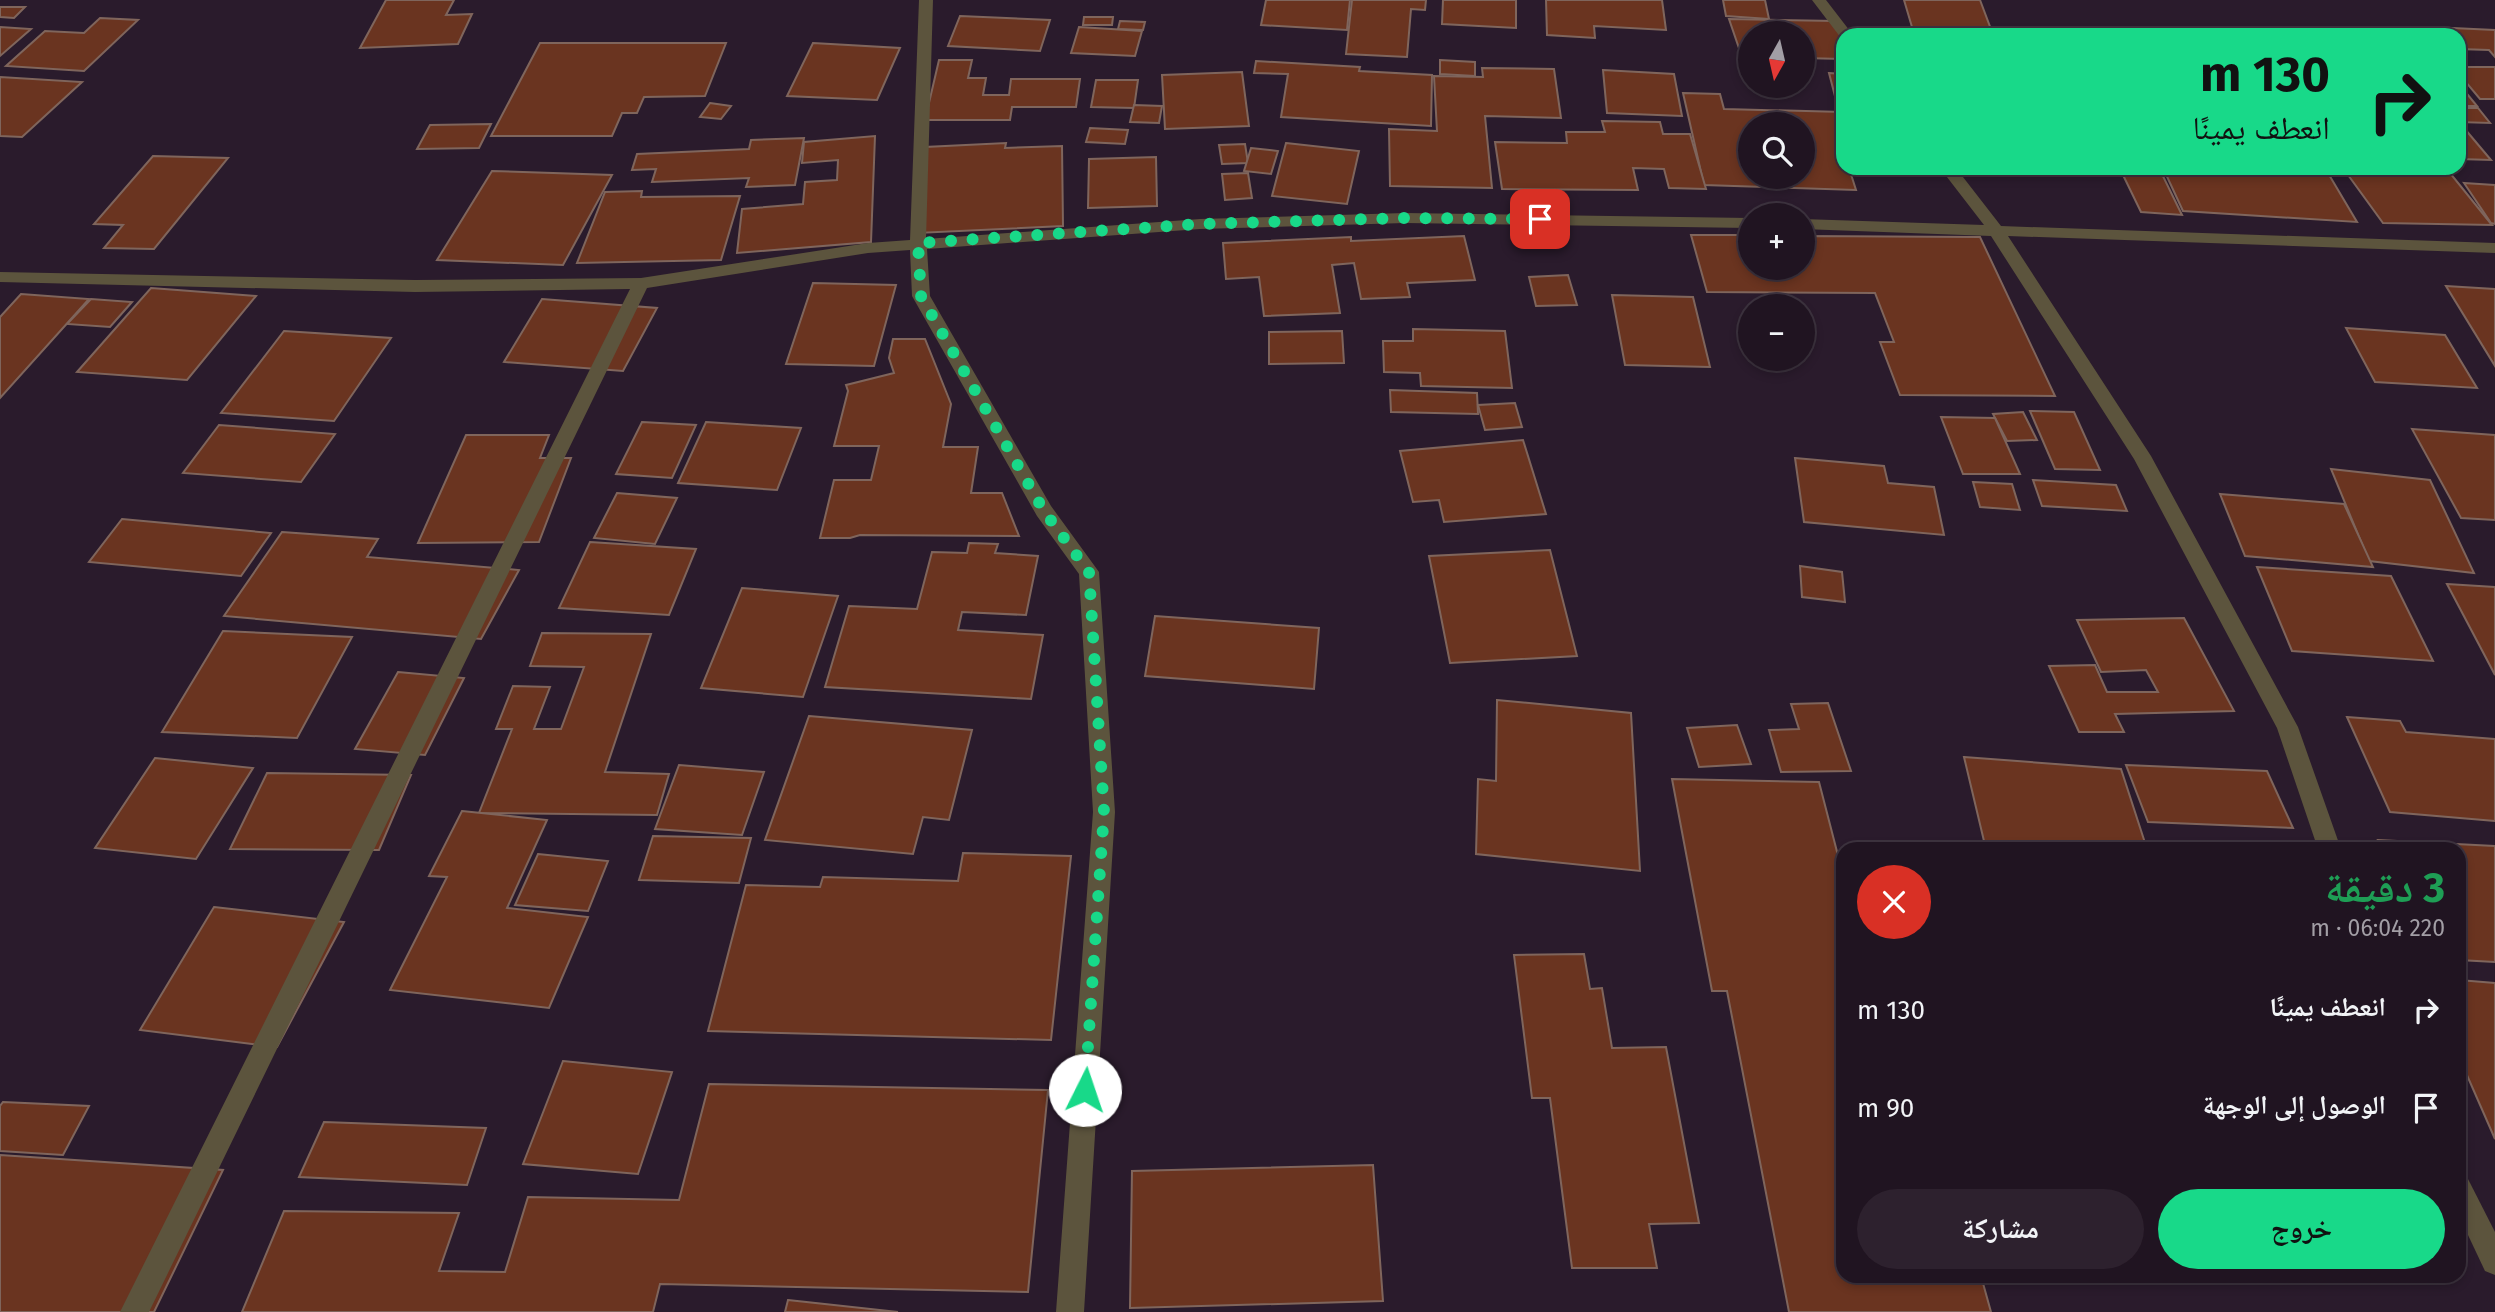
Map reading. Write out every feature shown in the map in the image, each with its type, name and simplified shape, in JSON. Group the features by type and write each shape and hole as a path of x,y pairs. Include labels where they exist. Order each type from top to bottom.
{"street":[{"path":"926,0 918,243 921,296 1044,511 1089,572 1104,812 1070,1312"},
{"path":"1819,0 1841,28"},
{"path":"1953,175 1995,229 2155,481 2287,727 2328,842"},
{"path":"0,277 415,286 641,282 918,243 1200,224 1405,218 1738,223"},
{"path":"1815,224 2495,248"},
{"path":"134,1312 641,282"},
{"path":"2466,1202 2495,1261"}],"building":[{"path":"386,0 454,0 446,15 472,14 458,44 360,48"},
{"path":"1266,0 1350,0 1347,30 1261,25"},
{"path":"1352,0 1426,0 1425,10 1411,9 1407,57 1346,54"},
{"path":"1443,0 1516,0 1516,28 1442,24"},
{"path":"1546,0 1662,0 1666,30 1594,26 1595,38 1547,35"},
{"path":"1723,0 1765,0 1769,19 1726,16"},
{"path":"1904,0 1980,0 1990,28 1928,28 1912,27"},
{"path":"0,7 25,7 14,18 0,17"},
{"path":"960,16 1050,20 1040,51 948,46"},
{"path":"1084,17 1113,17 1112,25 1083,25"},
{"path":"100,18 138,20 84,71 6,66 45,31 84,33"},
{"path":"1729,19 1836,21 1839,28 1836,28 1836,59 1815,58 1815,21 1738,21 1738,45"},
{"path":"1120,21 1145,22 1143,30 1118,29"},
{"path":"0,27 31,29 0,56"},
{"path":"1079,27 1142,31 1135,56 1071,53"},
{"path":"2466,29 2495,30 2495,57 2489,50 2466,49"},
{"path":"540,43 726,43 705,96 644,97 637,113 622,113 612,136 491,136"},
{"path":"813,43 900,48 877,100 787,96"},
{"path":"939,60 972,60 968,78 986,78 983,95 1009,95 1011,79 1080,79 1076,107 1012,107 1010,120 925,120"},
{"path":"1440,60 1475,62 1475,76 1440,74"},
{"path":"1256,61 1360,67 1359,71 1432,75 1431,126 1281,117 1288,74 1254,73"},
{"path":"2466,67 2495,67 2495,99 2480,99 2466,82"},
{"path":"1482,68 1554,69 1561,118 1485,116 1492,188 1390,186 1389,129 1437,131 1434,76 1483,77"},
{"path":"1603,70 1674,74 1682,116 1607,113"},
{"path":"1242,72 1249,126 1165,129 1162,75"},
{"path":"1829,73 1836,74 1836,100"},
{"path":"0,77 82,82 22,137 0,136"},
{"path":"1096,80 1138,80 1134,108 1091,107"},
{"path":"1683,93 1720,94 1724,109 1836,112 1836,175 1851,175 1856,190 1815,189 1815,112 1738,112 1738,186 1704,185"},
{"path":"2466,93 2477,106 2466,106"},
{"path":"710,103 731,106 721,119 700,117"},
{"path":"1134,105 1162,106 1159,123 1130,122"},
{"path":"2466,108 2478,108 2490,123 2466,122"},
{"path":"1602,121 1660,122 1663,134 1690,134 1706,189 1669,188 1664,169 1633,168 1638,190 1502,189 1495,142 1567,143 1566,132 1605,132"},
{"path":"491,124 479,148 417,149 430,125"},
{"path":"1090,128 1128,130 1125,144 1086,142"},
{"path":"2466,130 2491,160 2466,159"},
{"path":"875,136 871,242 737,253 742,209 803,204 805,182 837,180 838,160 802,163 804,142"},
{"path":"804,138 795,185 746,187 749,178 652,182 656,169 632,170 637,154 749,149 751,140"},
{"path":"1006,143 1005,148 1062,146 1063,226 917,233 925,147"},
{"path":"1286,143 1359,151 1347,204 1272,196"},
{"path":"1245,144 1248,163 1222,164 1219,145"},
{"path":"1251,148 1278,151 1271,174 1244,171"},
{"path":"153,156 228,158 154,249 104,248 123,225 94,224"},
{"path":"1156,157 1157,206 1088,208 1089,159"},
{"path":"492,171 612,175 563,265 437,260"},
{"path":"1248,173 1252,198 1225,200 1222,174"},
{"path":"2123,175 2162,175 2182,215 2141,212"},
{"path":"2166,175 2329,175 2357,222 2183,211"},
{"path":"2348,175 2452,175 2492,225 2383,223"},
{"path":"2464,183 2495,185 2495,224 2491,223"},
{"path":"642,191 641,197 740,196 721,260 577,263 605,192"},
{"path":"1691,235 1738,235 1738,280 1815,280 1815,236 1980,237 2055,396 1900,395 1880,342 1894,342 1875,293 1707,292"},
{"path":"1464,236 1475,280 1407,283 1410,297 1361,299 1354,263 1332,265 1340,313 1264,316 1259,277 1226,279 1223,243 1351,237 1351,241"},
{"path":"1568,275 1577,305 1536,306 1529,277"},
{"path":"813,283 896,285 874,366 786,364"},
{"path":"2446,286 2495,289 2495,366"},
{"path":"151,288 256,296 187,380 77,372"},
{"path":"21,294 89,299 0,398 0,317"},
{"path":"1612,295 1693,297 1710,367 1625,365"},
{"path":"91,299 132,302 110,327 67,324"},
{"path":"542,299 657,308 623,371 504,362"},
{"path":"2346,328 2445,335 2477,388 2375,382"},
{"path":"1413,329 1505,331 1512,388 1421,386 1420,373 1384,372 1383,341 1413,341"},
{"path":"284,331 391,338 334,421 221,413"},
{"path":"1342,331 1344,363 1269,364 1269,332"},
{"path":"893,339 925,339 951,404 943,447 978,447 971,493 1002,493 1019,536 860,535 850,538 820,538 834,480 871,480 879,446 834,446 848,391 846,385 894,373 889,358"},
{"path":"1390,390 1477,393 1478,414 1391,412"},
{"path":"1515,403 1522,427 1485,430 1478,405"},
{"path":"2030,411 2074,412 2100,470 2055,469"},
{"path":"2023,412 2037,440 2007,441 1993,414"},
{"path":"1941,417 1995,418 2020,474 1963,474"},
{"path":"642,422 696,425 672,478 616,474"},
{"path":"706,422 801,428 777,490 678,483"},
{"path":"219,425 335,434 301,482 183,473"},
{"path":"2412,429 2495,435 2495,520 2461,518"},
{"path":"466,435 549,435 540,458 571,458 539,542 418,543"},
{"path":"1523,440 1546,514 1444,522 1439,500 1413,502 1400,451"},
{"path":"1795,458 1884,466 1888,483 1934,487 1944,535 1804,522"},
{"path":"2331,469 2430,480 2474,573 2369,561"},
{"path":"2033,480 2116,485 2127,511 2042,506"},
{"path":"1973,482 2012,484 2020,510 1980,507"},
{"path":"617,493 677,498 655,544 594,538"},
{"path":"2220,494 2344,504 2373,567 2245,556"},
{"path":"122,519 271,533 241,576 89,562"},
{"path":"282,532 378,539 367,557 519,570 481,639 224,616"},
{"path":"590,542 696,549 669,615 559,608"},
{"path":"969,543 998,544 995,553 1038,556 1026,615 962,612 958,630 1043,635 1031,699 825,687 849,606 917,609 932,552 967,553"},
{"path":"1550,550 1577,656 1450,663 1429,556"},
{"path":"1800,566 1842,572 1845,602 1802,597"},
{"path":"2257,567 2391,576 2433,661 2292,651"},
{"path":"2447,584 2495,587 2495,675"},
{"path":"742,588 838,596 803,697 701,688"},
{"path":"1155,616 1319,628 1314,689 1145,676"},
{"path":"2184,618 2234,711 2115,714 2124,732 2079,732 2049,666 2095,665 2107,692 2158,692 2146,670 2101,672 2077,620"},
{"path":"223,631 352,637 297,738 162,732"},
{"path":"542,633 651,634 605,772 669,774 657,815 479,813 512,729 496,729 513,686 550,687 534,729 561,729 584,667 530,666"},
{"path":"398,672 464,678 425,755 355,749"},
{"path":"1497,700 1631,713 1640,871 1476,854 1478,779 1496,781"},
{"path":"1828,703 1851,771 1781,772 1769,730 1799,729 1791,704"},
{"path":"809,716 972,730 949,820 923,817 913,854 765,840"},
{"path":"2347,717 2400,721 2406,732 2495,739 2495,821 2390,812"},
{"path":"1737,725 1751,764 1699,767 1687,728"},
{"path":"1964,757 2121,769 2145,842 1997,842 1984,841"},
{"path":"155,758 253,768 196,859 95,848"},
{"path":"679,765 764,772 742,835 655,829"},
{"path":"2126,765 2267,771 2293,828 2148,822"},
{"path":"267,773 411,775 379,850 230,849"},
{"path":"1672,779 1819,782 1836,848 1836,1283 1983,1283 1991,1312 1789,1312 1727,991 1712,991"},
{"path":"462,811 547,820 507,908 588,917 549,1008 390,990 447,877 429,876"},
{"path":"653,836 751,838 739,883 639,880"},
{"path":"2378,840 2417,842 2379,842"},
{"path":"2466,845 2495,846 2495,962 2466,960"},
{"path":"963,853 1071,856 1051,1040 708,1031 746,885 820,887 823,877 958,881"},
{"path":"538,854 608,861 588,911 515,905"},
{"path":"214,907 344,922 277,1047 140,1030"},
{"path":"1584,954 1590,989 1602,988 1612,1048 1666,1047 1699,1223 1649,1224 1657,1268 1572,1268 1550,1098 1532,1098 1514,955"},
{"path":"2466,981 2495,983 2495,1139 2466,1073"},
{"path":"563,1061 672,1072 638,1174 523,1164"},
{"path":"709,1084 1048,1090 1028,1292 660,1284 653,1312 242,1312 284,1211 459,1213 439,1271 505,1272 528,1197 679,1200"},
{"path":"3,1102 89,1106 63,1155 0,1151 0,1106"},
{"path":"324,1122 486,1128 467,1185 299,1177"},
{"path":"0,1155 223,1170 154,1312 0,1312"},
{"path":"1373,1165 1383,1301 1130,1308 1132,1171"},
{"path":"788,1300 898,1312 785,1312"}],"route":[{"path":"1085,1090 1104,812 1089,572 1044,511 921,296 918,243 1200,224 1405,218 1540,219"}]}
